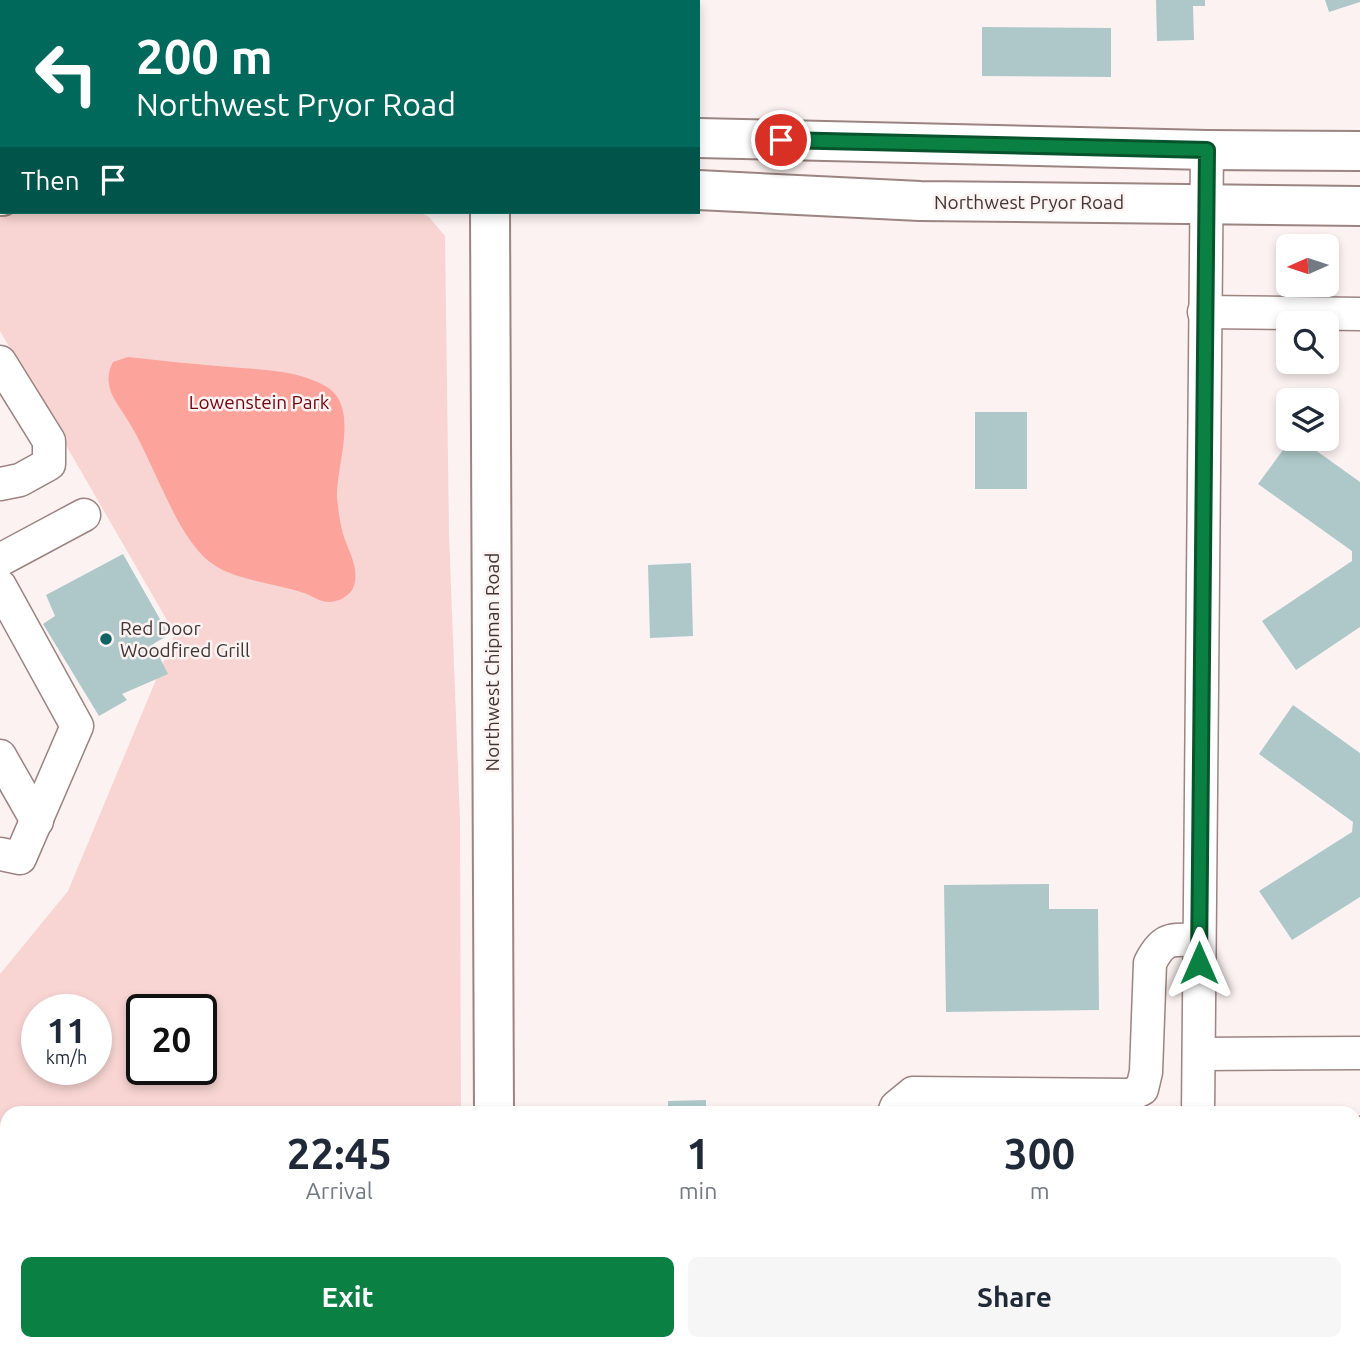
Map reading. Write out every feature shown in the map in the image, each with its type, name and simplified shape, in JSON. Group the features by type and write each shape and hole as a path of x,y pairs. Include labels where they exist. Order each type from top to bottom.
{"main road":[{"path":"700,138 1360,151"},
{"name":"Northwest Pryor Road","path":"700,190 919,201 1360,206"},
{"name":"Northwest Chipman Road","path":"490,214 494,1106"}],"lane":[{"path":"1198,1106 1207,150"},
{"path":"1204,312 1360,314"},
{"path":"0,362 49,441 49,464 7,489"},
{"path":"0,560 84,516"},
{"path":"0,586 77,726 20,858 0,854"},
{"path":"0,756 37,821"},
{"path":"897,1106 913,1093 1130,1095 1142,1101 1146,1072 1150,962 1158,947 1172,940 1199,940"},
{"path":"1199,1054 1360,1054"}],"green space":[{"name":"Lowenstein Park","path":"424,214 429,217 445,236 449,535 460,820 461,1106 0,1106 0,974 68,891 175,634 0,331 0,215"}],"shaded area":[{"path":"128,357 292,374 316,381 337,396 342,409 344,438 337,502 343,534 356,576 348,595 335,601 323,601 292,589 226,572 205,558 177,519 137,436 112,394 108,379 113,362"}],"building":[{"path":"1156,0 1205,0 1205,6 1193,6 1194,40 1157,41"},
{"path":"1325,0 1360,0 1360,2 1329,12"},
{"path":"982,27 1111,28 1111,77 982,76"},
{"path":"975,412 1027,412 1027,489 975,489"},
{"path":"1282,451 1317,451 1360,482 1360,627 1296,670 1262,621 1352,561 1352,551 1258,484"},
{"name":"Red Door Woodfired Grill","path":"123,554 169,635 153,644 168,674 122,694 127,700 99,716 43,624 55,616 46,595"},
{"path":"691,563 693,636 650,638 648,565"},
{"path":"1293,705 1360,753 1360,897 1292,940 1259,891 1352,832 1353,822 1259,754"},
{"path":"1049,884 1049,909 1098,909 1099,1010 946,1012 944,885"},
{"path":"706,1100 706,1106 668,1106 668,1101"}],"place":[{"name":"Red Door Woodfired Grill","path":"106,639"}],"route":[{"path":"781,140 1207,150 1199,963"}]}
